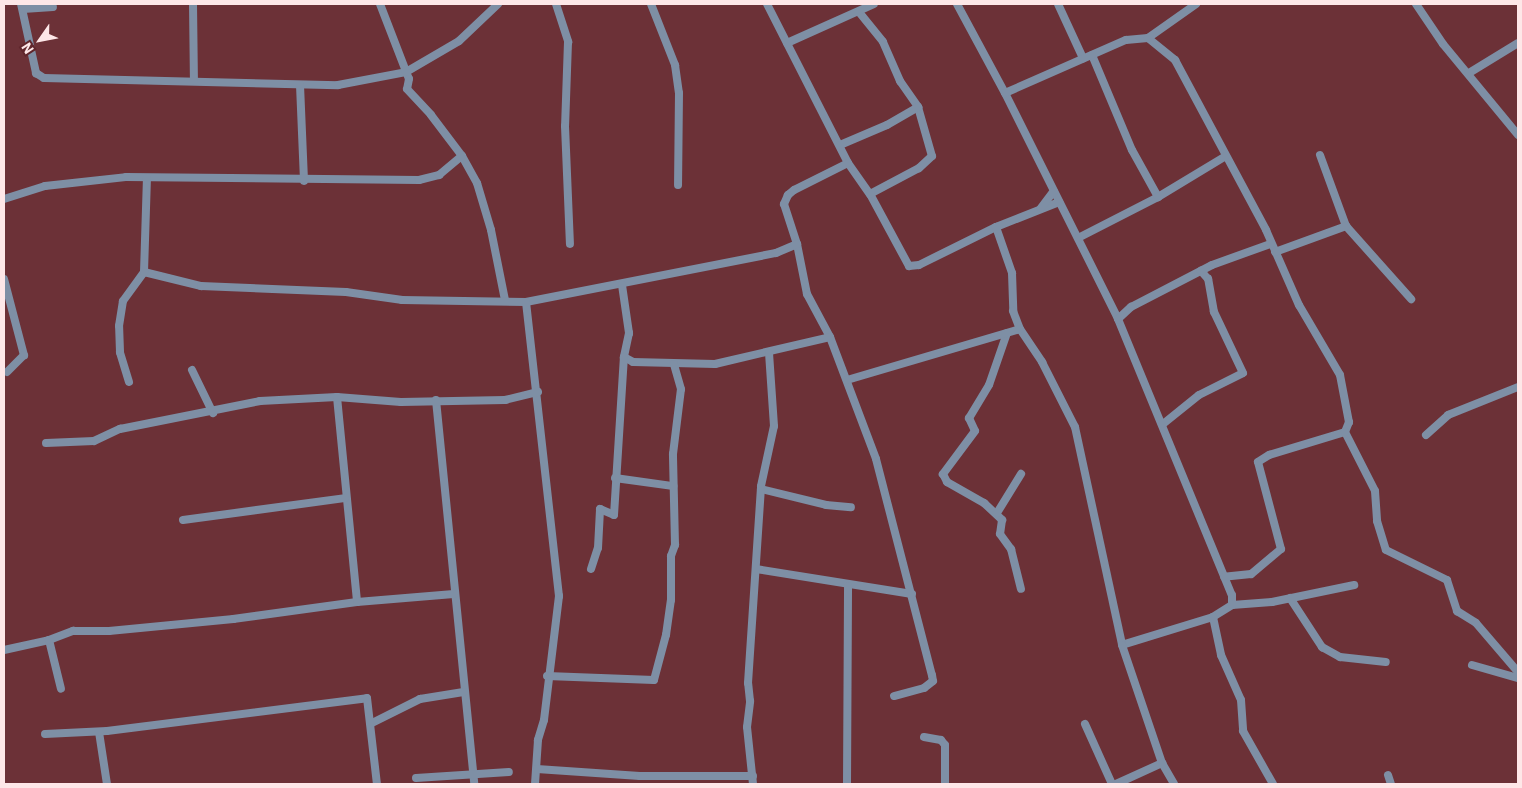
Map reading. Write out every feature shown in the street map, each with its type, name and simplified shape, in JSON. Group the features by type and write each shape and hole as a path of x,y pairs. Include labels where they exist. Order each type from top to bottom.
{"street":[{"path":"193,4 194,81"},
{"path":"380,4 409,79 407,89 431,115 462,156 477,183 491,230 505,300"},
{"path":"53,7 22,6 36,73 40,77 338,85 406,72 458,41 498,4"},
{"path":"556,4 568,42 565,126 570,244"},
{"path":"651,4 675,65 679,93 678,185"},
{"path":"767,4 848,163 870,194 909,266 919,265 996,227 1059,202"},
{"path":"787,43 874,4"},
{"path":"957,4 1005,94 1118,319 1163,424 1224,578 1232,606"},
{"path":"1058,4 1083,58"},
{"path":"1005,94 1126,40 1148,38 1196,4"},
{"path":"1416,4 1443,44 1469,73 1518,135"},
{"path":"859,12 883,42 900,81 918,107 931,159 870,194"},
{"path":"1148,38 1175,60 1275,252 1299,305 1340,376 1349,422 1345,432 1375,491 1377,521 1386,550 1447,580 1457,611 1476,623 1518,672"},
{"path":"1469,73 1518,43"},
{"path":"1092,55 1132,150 1158,197"},
{"path":"300,84 304,180"},
{"path":"840,145 887,125 918,107"},
{"path":"1320,155 1346,226 1411,299"},
{"path":"4,199 45,186 147,178 419,180 440,174 462,156"},
{"path":"1078,238 1158,197 1226,156"},
{"path":"848,163 788,195 784,204 797,244 807,294 830,337 876,458 912,594 932,681 918,691 894,696"},
{"path":"129,382 120,352 119,326 126,295 144,272 147,178"},
{"path":"1041,208 1054,191"},
{"path":"1275,252 1346,226"},
{"path":"996,227 1012,273 1013,311 1020,329 1042,362 1076,427 1122,645 1162,763 1174,784"},
{"path":"144,272 201,286 346,292 402,300 481,302 505,300 526,302 622,285 699,266 776,253 797,244"},
{"path":"1118,319 1131,307 1201,271 1270,244"},
{"path":"1163,424 1199,395 1243,373 1214,312 1208,279 1201,271"},
{"path":"4,280 24,355 7,372"},
{"path":"591,569 598,548 600,508 614,515 624,357 629,333 622,285"},
{"path":"526,302 532,368 538,392 559,596 544,720 538,740 535,784"},
{"path":"847,380 1020,329"},
{"path":"1007,333 989,384 969,418 975,431 943,474 947,482 997,513 1002,520 1000,534 1011,548 1021,589"},
{"path":"624,357 633,362 715,364 770,353 830,337"},
{"path":"753,784 747,727 750,701 748,683 761,489 774,426 770,353"},
{"path":"548,676 654,680 671,600 670,570 675,545 673,454 681,389 674,364"},
{"path":"192,370 214,413"},
{"path":"1426,435 1448,415 1518,387"},
{"path":"46,443 94,441 120,429 214,413 260,401 337,397 401,402 505,400 538,392"},
{"path":"337,397 345,498 357,602"},
{"path":"436,400 463,692 474,784"},
{"path":"1224,578 1251,574 1281,549 1258,462 1269,455 1345,432"},
{"path":"997,513 1022,474"},
{"path":"615,478 673,486"},
{"path":"761,489 826,505 851,507"},
{"path":"183,520 345,498"},
{"path":"756,569 848,586 912,594"},
{"path":"1122,645 1213,616 1232,606 1290,598 1354,585"},
{"path":"847,784 848,586"},
{"path":"4,650 49,640 73,631 109,631 233,619 357,602 454,594"},
{"path":"1290,598 1322,647 1340,657 1386,662"},
{"path":"1213,616 1221,654 1241,700 1243,731 1273,784"},
{"path":"49,640 61,689"},
{"path":"1472,665 1518,678"},
{"path":"372,723 420,699 463,692"},
{"path":"45,734 98,732 367,698 372,723 377,784"},
{"path":"1085,724 1114,784 1162,763"},
{"path":"98,732 107,784"},
{"path":"924,737 942,740 945,745 945,784"},
{"path":"537,769 641,780 753,776"},
{"path":"416,778 509,772"},
{"path":"1388,775 1391,784"}]}
